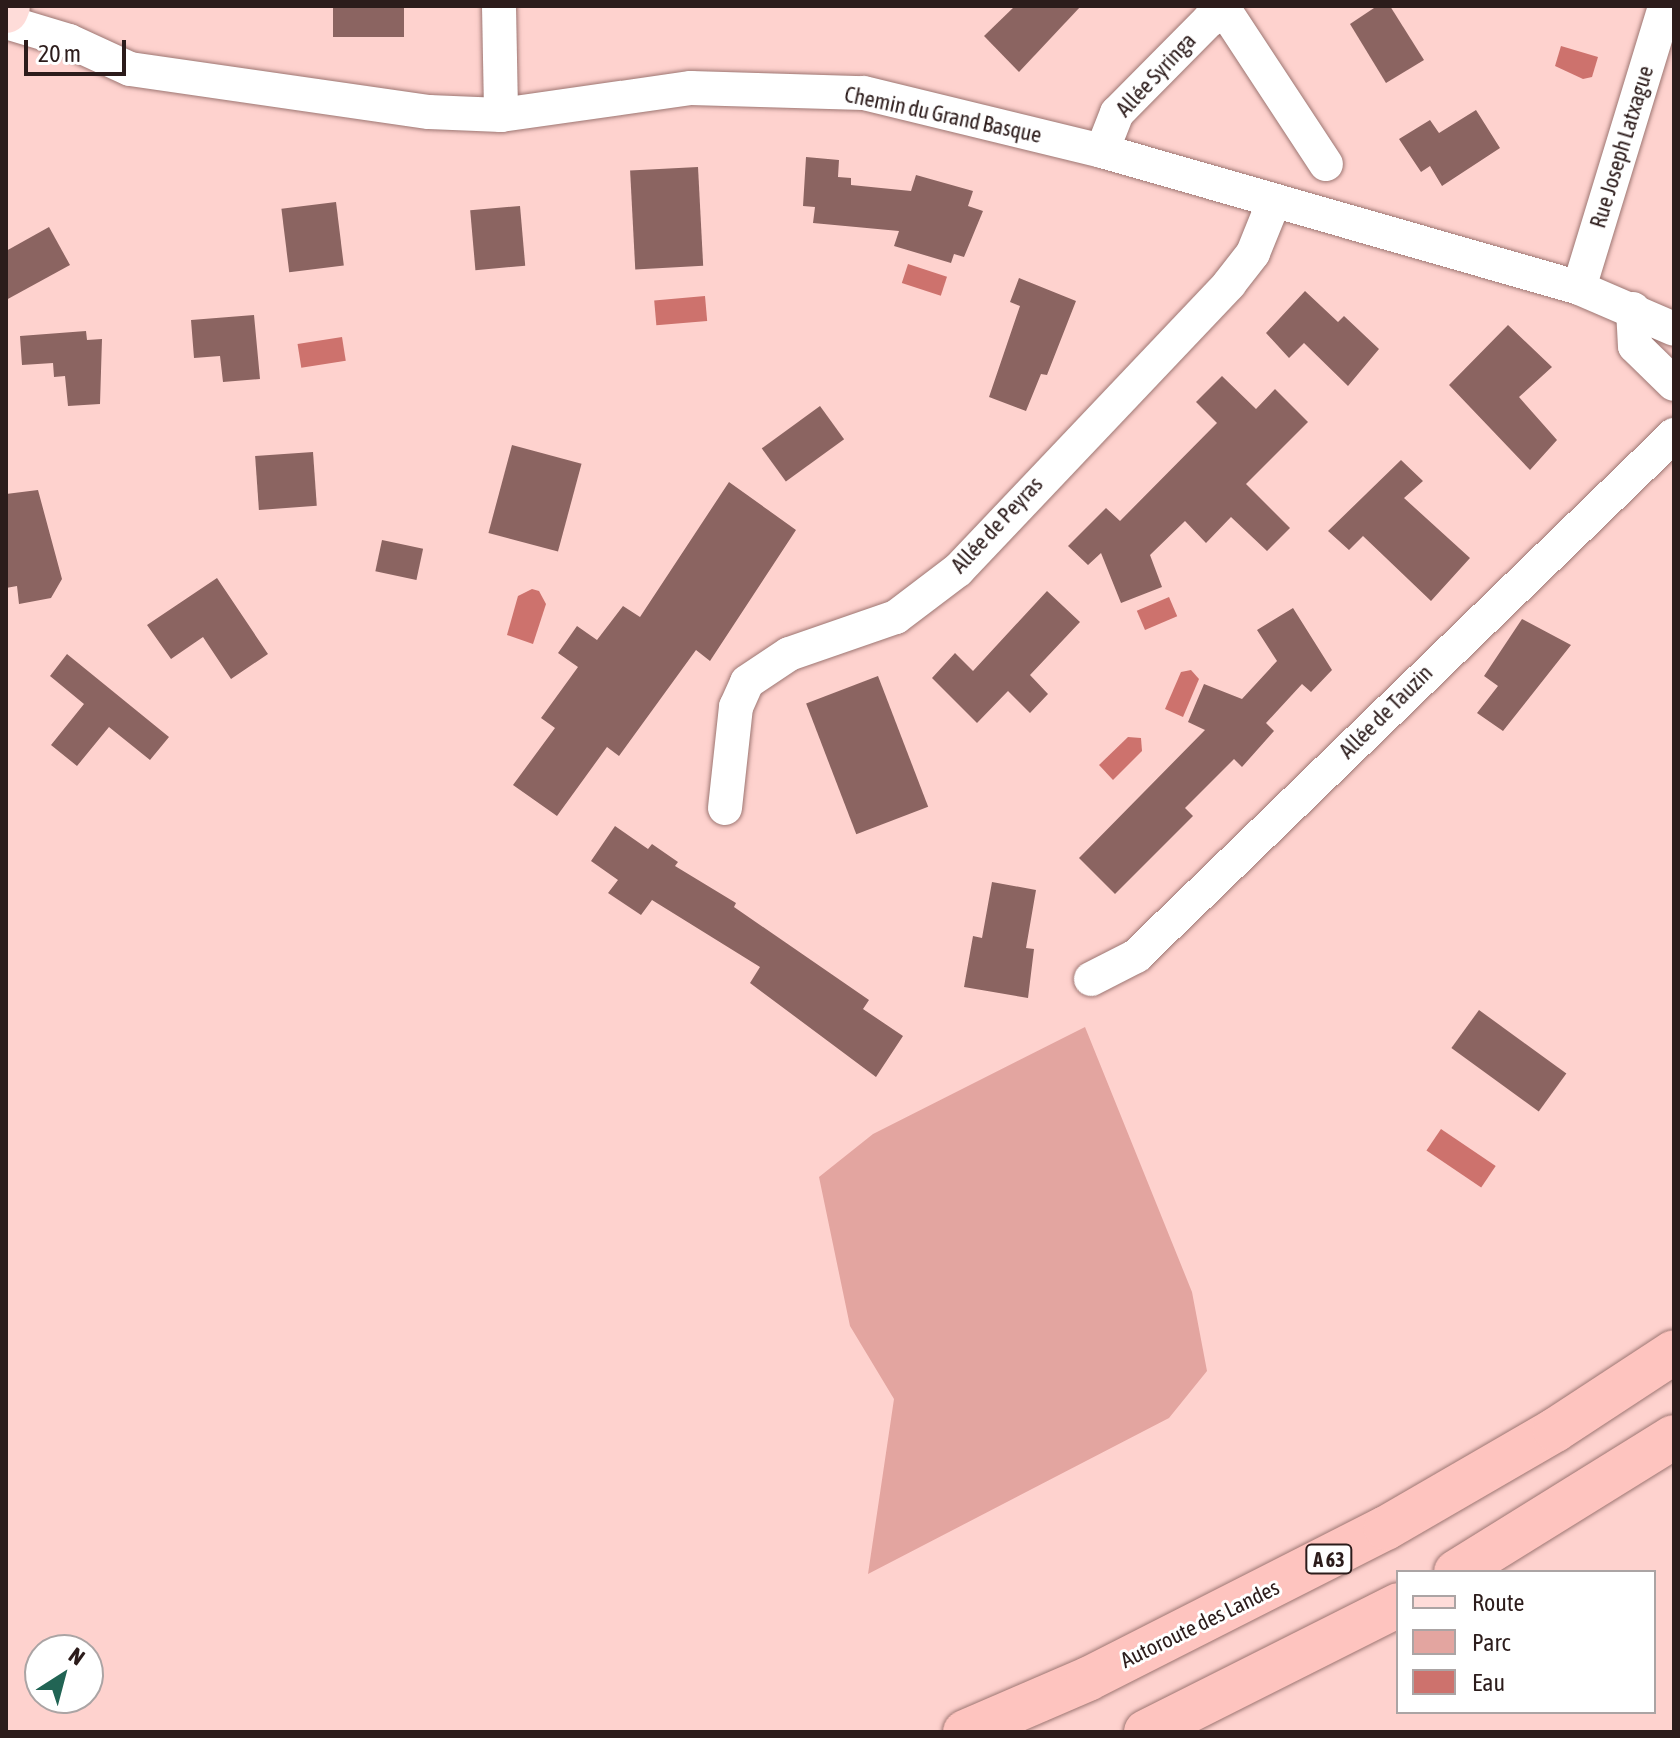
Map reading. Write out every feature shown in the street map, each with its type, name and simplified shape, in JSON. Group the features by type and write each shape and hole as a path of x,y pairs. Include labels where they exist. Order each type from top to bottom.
{"highway":[{"name":"Autoroute des Landes","path":"965,1732 1088,1679 1373,1536 1555,1430 1674,1352"},
{"path":"1459,1570 1674,1437"},
{"path":"1146,1732 1396,1606"}],"street":[{"path":"499,6 501,115"},
{"name":"Rue Joseph Latxague","path":"1579,288 1665,6"},
{"name":"Allée Syringa","path":"1102,151 1117,113 1209,20 1224,9 1326,164"},
{"name":"Chemin du Grand Basque","path":"6,22 69,41 130,69 429,112 501,115 691,88 777,87 864,93 1102,151 1579,288 1674,329"},
{"name":"Allée de Peyras","path":"725,808 736,707 747,682 764,666 789,654 896,617 958,570 1229,284 1253,253 1274,201"},
{"path":"1633,309 1635,346 1674,384"},
{"name":"Allée de Tauzin","path":"1091,979 1136,956 1412,684 1674,435"}],"green space":[{"path":"1085,1027 1192,1292 1207,1371 1169,1418 868,1574 894,1399 850,1326 819,1177 873,1134"}],"water":[{"path":"1561,46 1598,57 1592,77 1583,79 1555,66"},
{"path":"908,264 947,277 941,296 902,283"},
{"path":"705,296 707,321 656,325 654,300"},
{"path":"342,337 346,361 301,368 298,344"},
{"path":"532,589 539,591 546,604 533,644 507,635 518,596"},
{"path":"1169,597 1177,616 1145,630 1137,611"},
{"path":"1191,670 1199,679 1183,717 1165,709 1181,672"},
{"path":"1128,737 1141,738 1142,751 1113,780 1099,765"},
{"path":"1441,1129 1496,1166 1481,1187 1426,1151"}],"building":[{"path":"333,6 404,6 404,37 333,37"},
{"path":"1015,6 1081,6 1019,72 984,36"},
{"path":"1377,6 1390,6 1424,60 1386,83 1350,24"},
{"path":"1476,110 1500,148 1442,186 1430,166 1421,172 1399,139 1430,120 1439,133"},
{"path":"806,157 839,160 838,177 851,178 851,185 911,191 916,175 973,191 968,206 983,211 964,257 954,254 951,263 894,246 899,231 813,223 815,207 803,206"},
{"path":"698,167 703,266 635,269 630,171"},
{"path":"336,202 344,266 289,272 281,209"},
{"path":"520,206 525,266 475,270 470,210"},
{"path":"49,227 70,265 6,300 6,251"},
{"path":"1019,278 1076,301 1047,375 1041,374 1026,411 989,397 1020,306 1010,302"},
{"path":"1305,291 1338,322 1344,316 1379,349 1348,386 1304,343 1289,358 1266,333"},
{"path":"254,315 260,379 223,382 220,356 194,358 191,320"},
{"path":"1508,325 1552,367 1519,397 1557,440 1530,470 1449,385"},
{"path":"86,331 87,340 102,339 100,404 68,406 65,376 54,377 53,363 22,365 20,336"},
{"path":"1222,376 1256,409 1275,389 1308,422 1246,484 1290,528 1267,551 1231,517 1206,543 1185,521 1150,555 1162,587 1121,603 1101,553 1088,565 1068,546 1106,508 1120,521 1217,423 1196,402"},
{"path":"820,406 844,439 786,481 762,448"},
{"path":"512,445 582,464 558,552 488,533"},
{"path":"313,452 317,506 259,510 255,456"},
{"path":"1401,460 1423,481 1404,498 1470,558 1431,601 1363,536 1349,550 1328,531"},
{"path":"729,482 796,530 710,661 696,650 619,756 607,747 557,816 513,785 555,728 541,718 578,667 558,653 577,626 597,640 623,606 640,617"},
{"path":"38,490 62,579 51,598 19,604 17,586 6,588 6,494"},
{"path":"382,540 423,549 416,580 375,571"},
{"path":"217,578 268,654 231,679 203,637 171,659 147,625"},
{"path":"1047,591 1080,622 1030,675 1048,694 1030,713 1008,691 977,723 932,678 955,653 973,671"},
{"path":"1293,608 1332,670 1311,692 1302,684 1266,723 1274,731 1242,767 1234,759 1185,808 1193,816 1115,894 1079,858 1205,730 1188,722 1204,684 1242,699 1277,661 1257,630"},
{"path":"1522,619 1571,645 1503,731 1477,713 1498,686 1484,676"},
{"path":"67,654 169,737 150,760 109,727 77,766 51,745 84,704 50,676"},
{"path":"878,676 928,807 856,834 806,704"},
{"path":"615,826 648,849 652,844 678,862 675,866 736,903 734,907 869,1000 863,1009 903,1036 876,1077 750,983 760,967 652,900 641,915 608,893 618,880 591,861"},
{"path":"992,882 1036,890 1026,948 1034,949 1028,998 964,987 973,936 982,938"},
{"path":"1479,1010 1566,1073 1539,1112 1451,1048"}]}
